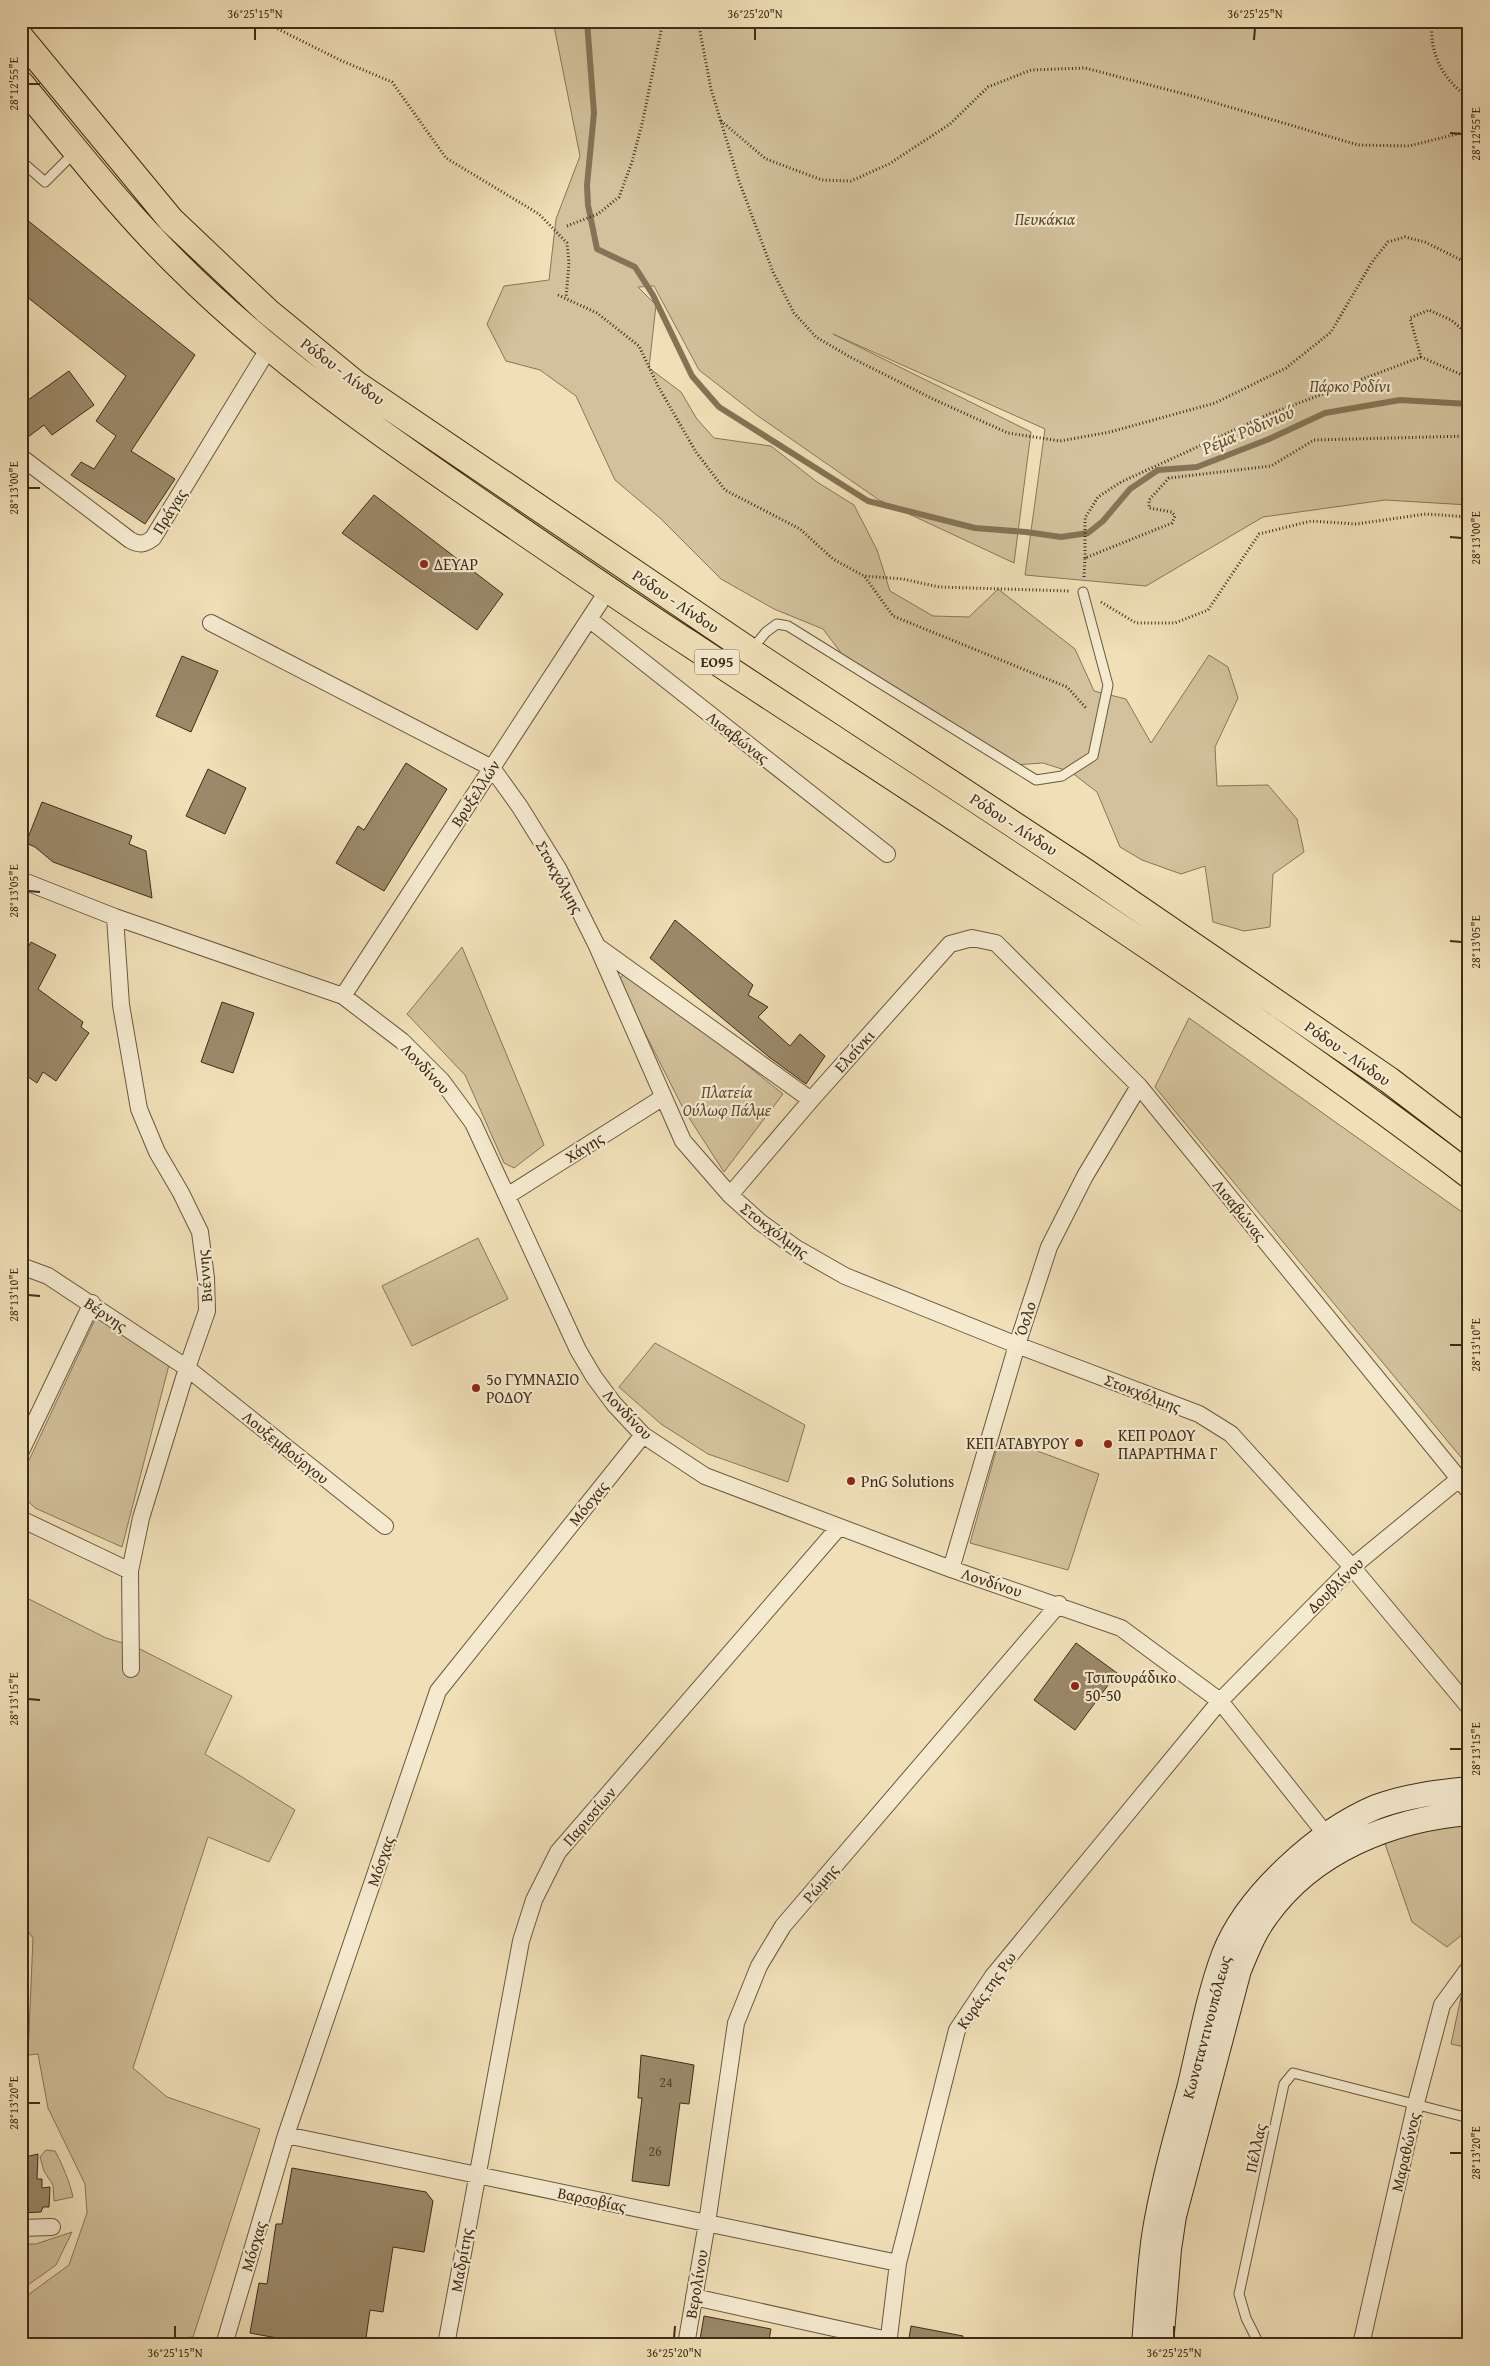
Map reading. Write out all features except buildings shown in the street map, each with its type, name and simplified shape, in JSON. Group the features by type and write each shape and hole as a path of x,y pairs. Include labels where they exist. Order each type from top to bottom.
{"main road":[{"name":"Ρόδου - Λίνδου","path":"21,38 171,220 267,311 356,384 750,651 1092,876 1389,1080 1469,1141"},
{"name":"Ρόδου - Λίνδου","path":"21,84 144,230 178,265 270,346 402,448 608,590 1067,892 1372,1101 1469,1175"},
{"name":"Κωνσταντινουπόλεως","path":"1161,2345 1169,2249 1174,2216 1239,1970 1251,1940 1267,1915 1333,1844 1353,1819 1377,1807 1405,1798 1469,1789"},
{"name":"Κωνσταντινουπόλεως","path":"1144,2345 1150,2265 1164,2185 1225,1952 1242,1920 1266,1890 1304,1854 1333,1844 1370,1836 1395,1826 1435,1816 1469,1813"}],"street":[{"name":"Πράγας","path":"21,457 130,540 138,544 146,544 153,538 270,346"},
{"name":"Βρυξελλών","path":"343,996 608,590"},
{"name":"Λισαβώνας","path":"589,619 887,854"},
{"name":"Στοκχόλμης","path":"211,623 492,768 520,807 559,870 597,946 662,1098 683,1141 730,1195 760,1222 796,1248 845,1276 1016,1345 1199,1414 1231,1434 1352,1567 1469,1707"},
{"name":"Λονδίνου","path":"21,880 116,917 343,996 402,1041 442,1081 473,1123 578,1350 594,1377 614,1404 643,1435 705,1476 951,1569 1059,1604 1121,1628 1220,1701 1333,1844"},
{"name":"Βιέννης","path":"116,917 121,1005 139,1108 156,1152 181,1193 200,1232 206,1278 207,1311 187,1368 141,1518 130,1571 131,1669"},
{"name":"Ελσίνκι","path":"730,1195 811,1100 950,944 972,938 996,942"},
{"name":"Λισαβώνας","path":"996,942 1139,1086 1464,1485"},
{"path":"597,946 811,1100"},
{"name":"Όσλο","path":"951,1569 1016,1345 1049,1247 1085,1176 1139,1086"},
{"name":"Χάγης","path":"507,1196 662,1098"},
{"name":"Βέρνης","path":"21,1266 48,1276 187,1368"},
{"path":"21,1451 92,1304"},
{"name":"Λουξεμβούργου","path":"187,1368 384,1526"},
{"name":"Μόσχας","path":"224,2345 286,2136 438,1691 643,1435"},
{"name":"Δουβλίνου","path":"1220,1701 1352,1567 1464,1485"},
{"path":"21,1519 130,1571"},
{"name":"Παρισσίων","path":"476,2175 521,1941 534,1900 558,1852 839,1527"},
{"name":"Ρώμης","path":"707,2223 736,2023 759,1966 783,1926 1059,1604"},
{"name":"Κυράς της Ρω","path":"888,2342 898,2263 957,2030 993,1976 1220,1701"},
{"name":"Μαραθώνος","path":"1361,2345 1416,2103 1442,2005 1469,1968"},
{"name":"Βαρσοβίας","path":"286,2136 898,2263"},
{"name":"Μαδρίτης","path":"446,2345 476,2175"},
{"name":"Βερολίνου","path":"686,2345 707,2223"},
{"path":"21,2228 52,2227"},
{"path":"694,2297 888,2342"}],"lane":[{"path":"21,161 45,182 76,150"},
{"path":"750,651 766,632 777,624 788,626 1036,780 1062,776 1093,756 1108,685 1084,592"},
{"name":"Πέλλας","path":"1270,2345 1258,2342 1246,2318 1239,2294 1284,2084 1293,2073 1307,2075 1416,2103"},
{"path":"1416,2103 1469,2118"}],"path":[{"path":"262,21 342,61 392,82 446,158 539,214 567,243 569,263 566,298"},
{"path":"567,226 598,214 619,197 632,162 663,21"},
{"path":"698,21 711,89 739,181 773,272 794,313 816,337 850,357 933,400 1008,433 1060,441 1110,432 1215,403 1286,368 1331,332 1372,262 1388,242 1405,237 1425,242 1469,264"},
{"path":"1432,21 1431,32 1443,75 1457,90 1469,98"},
{"path":"720,120 766,159 822,180 851,181 889,164 950,124 988,86 1031,70 1085,68 1192,96 1358,145 1409,146 1469,131"},
{"path":"558,295 597,313 639,346 658,386 696,452 726,490 800,529 833,558 864,576 893,616 1067,686 1083,704 1099,727"},
{"path":"1421,357 1410,318 1429,310 1451,320 1469,335"},
{"path":"1084,592 1085,518 1098,497 1121,482 1267,415 1421,357 1469,378"},
{"path":"1085,558 1172,523 1175,516 1172,512 1149,508 1149,500 1169,478 1271,466 1314,440 1469,436"},
{"path":"864,576 903,579 939,587 1084,592 1136,623 1175,622 1208,610 1259,534 1311,521 1356,524 1426,514 1469,517"}],"green space":[{"path":"553,21 1469,21 1469,505 1385,500 1263,517 1146,586 1025,575 1045,429 833,334 1031,432 1014,563 879,500 758,416 699,370 654,286 638,287 656,305 649,368 681,392 697,419 714,438 771,446 817,482 854,505 877,550 890,591 933,616 969,617 998,589 1075,649 1094,691 1126,699 1151,743 1209,655 1228,667 1238,698 1215,747 1217,786 1268,785 1297,819 1304,852 1273,874 1270,927 1244,931 1213,922 1205,866 1181,874 1142,860 1120,847 1097,792 1071,772 1043,763 1014,765 851,666 823,629 774,609 721,579 660,518 615,480 576,396 540,370 506,361 487,324 504,286 549,280 556,219 580,156"},
{"path":"462,947 544,1145 514,1168 504,1163 465,1075 407,1014"},
{"name":"Πλατεία Ούλωφ Πάλμε","path":"628,970 783,1094 724,1172 684,1110 618,980"},
{"path":"1189,1018 1469,1217 1469,1467 1155,1087"},
{"path":"478,1238 508,1299 412,1346 382,1286"},
{"path":"98,1313 169,1365 122,1547 35,1508 22,1495 23,1473"},
{"path":"655,1343 805,1425 788,1482 708,1454 661,1424 619,1387"},
{"path":"1000,1437 1099,1474 1068,1570 970,1543"},
{"path":"21,1595 106,1638 136,1647 232,1696 205,1754 295,1810 269,1862 208,1837 133,2068 167,2097 260,2129 193,2337 96,2345 21,2345 21,2300 69,2265 87,2213 85,2184 48,2108 38,2054 28,2055 33,1938 21,1922"},
{"path":"1469,1818 1469,1929 1447,1947 1412,1922 1383,1838"},
{"path":"1469,1979 1469,2048 1451,2044 1464,1983"},
{"path":"46,2150 55,2151 66,2173 73,2197 54,2201 53,2185 44,2171 40,2157"},
{"path":"72,2232 56,2265 21,2290 21,2244 36,2244"}],"waterway":[{"name":"Ρέμα Ροδινιού","path":"587,21 594,113 587,185 588,205 597,249 635,267 653,295 692,376 719,407 868,501 975,528 1061,537 1088,533 1103,521 1130,489 1158,470 1197,467 1269,439 1325,413 1400,400 1469,404"}],"place":[{"name":"ΔΕΥΑΡ","path":"424,564"},
{"name":"5ο ΓΥΜΝΑΣΙΟ ΡΟΔΟΥ","path":"476,1388"},
{"name":"ΚΕΠ ΑΤΑΒΥΡΟΥ","path":"1079,1443"},
{"name":"ΚΕΠ ΡΟΔΟΥ ΠΑΡΑΡΤΗΜΑ Γ","path":"1108,1444"},
{"name":"PnG Solutions","path":"851,1481"},
{"name":"Τσιπουράδικο 50-50","path":"1075,1686"}],"park label":[{"name":"Πευκάκια","path":"1045,219"},
{"name":"Πάρκο Ροδίνι","path":"1350,386"}]}
